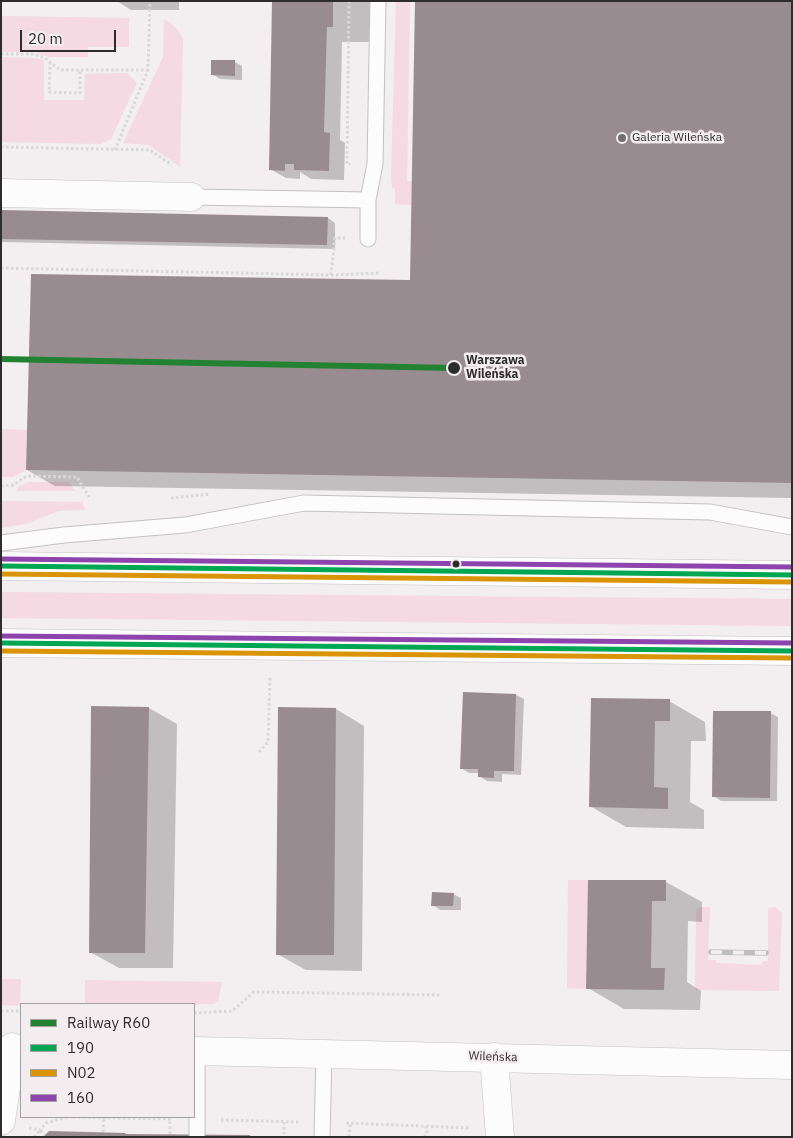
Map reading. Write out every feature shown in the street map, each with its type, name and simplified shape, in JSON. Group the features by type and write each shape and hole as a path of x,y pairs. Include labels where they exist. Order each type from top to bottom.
{"main road":[{"path":"1,192 191,197"},
{"path":"1,566 792,575"},
{"path":"1,643 792,651"},
{"path":"11,1124 12,1047"},
{"name":"Wileńska","path":"195,1051 494,1057 680,1064 792,1065"},
{"path":"494,1057 500,1137"}],"lane":[{"path":"368,239 368,200 375,164 378,1"},
{"path":"191,197 368,200"},
{"path":"1,543 64,535 185,525 304,503 710,512 792,526"},
{"path":"195,1051 196,1127"},
{"path":"322,1130 324,1054"}],"path":[{"path":"115,150 148,70 150,1"},
{"path":"1,54 34,54 45,58 60,70 148,70"},
{"path":"50,62 49,92 80,93 80,70"},
{"path":"1,147 150,150 174,167"},
{"path":"332,275 335,238 368,239"},
{"path":"1,268 332,275 379,273"},
{"path":"1,486 13,486 27,476 77,476 89,497"},
{"path":"259,752 268,742 270,676"},
{"path":"195,1013 232,1011 254,992 440,995"},
{"path":"1,1011 20,1011"},
{"path":"34,1137 46,1123 64,1118"},
{"path":"103,1132 104,1118"},
{"path":"137,1118 170,1119 196,1127 284,1122 322,1130 350,1124 471,1128"},
{"path":"170,1119 170,1134"},
{"path":"284,1122 284,1136"},
{"path":"11,1124 40,1130 45,1136"},
{"path":"349,1137 350,1124"},
{"path":"424,1137 427,1134 426,1126"}],"shaded area":[{"path":"396,1 410,1 407,181 412,181 411,205 395,204 395,188 392,188 391,178"},
{"path":"1,16 129,18 129,47 88,47 88,57 49,57 35,52 1,52"},
{"path":"164,19 180,33 183,40 180,167 149,145 123,143 163,57"},
{"path":"1,57 44,60 44,100 84,100 85,74 127,73 137,83 111,139 101,144 1,142"},
{"path":"1,429 27,430 26,470 13,477 1,477"},
{"path":"28,482 69,482 75,491 16,491 18,487"},
{"path":"1,501 82,502 85,510 58,511 26,524 1,528"},
{"path":"1,592 792,599 792,626 1,618"},
{"path":"568,880 588,880 586,989 567,988"},
{"path":"701,907 710,907 708,960 715,960 717,963 760,965 764,961 768,961 768,908 775,907 782,913 779,991 695,990 696,912"},
{"path":"1,979 21,979 20,1006 1,1005"},
{"path":"85,980 222,982 218,1001 214,1004 199,1004 195,1006 195,1003 85,1003"}],"building":[{"path":"272,1 333,1 333,27 327,27 324,132 330,133 329,171 294,170 294,164 285,164 285,171 269,170"},
{"name":"Galeria Wileńska","path":"415,1 792,1 792,483 26,470 31,274 410,280"},
{"path":"211,60 235,60 235,76 211,75"},
{"path":"1,210 328,217 327,245 1,239"},
{"path":"463,692 516,694 514,771 494,771 494,778 478,777 478,769 460,769"},
{"path":"591,698 670,699 670,721 655,721 654,787 668,788 668,809 589,807"},
{"path":"91,706 149,707 145,953 89,953"},
{"path":"278,707 336,708 334,955 276,955"},
{"path":"713,711 771,711 770,798 712,797"},
{"path":"588,880 666,880 666,901 652,901 651,968 665,968 664,990 586,989"},
{"path":"432,892 454,893 453,906 431,906"},
{"path":"49,1131 250,1135 250,1137 43,1137"}],"railway":[{"path":"711,952 766,953"}],"rail line":[{"name":"R60","path":"1,359 454,368"}],"transit line":[{"name":"160","path":"1,559 792,567"},
{"name":"190","path":"1,566 792,575"},
{"name":"N02","path":"1,574 792,582"},
{"name":"160","path":"1,636 792,643"},
{"name":"190","path":"1,643 792,651"},
{"name":"N02","path":"1,651 792,658"}],"place":[{"name":"Galeria Wileńska","path":"622,138"},
{"name":"Warszawa Wileńska","path":"454,368"}]}
